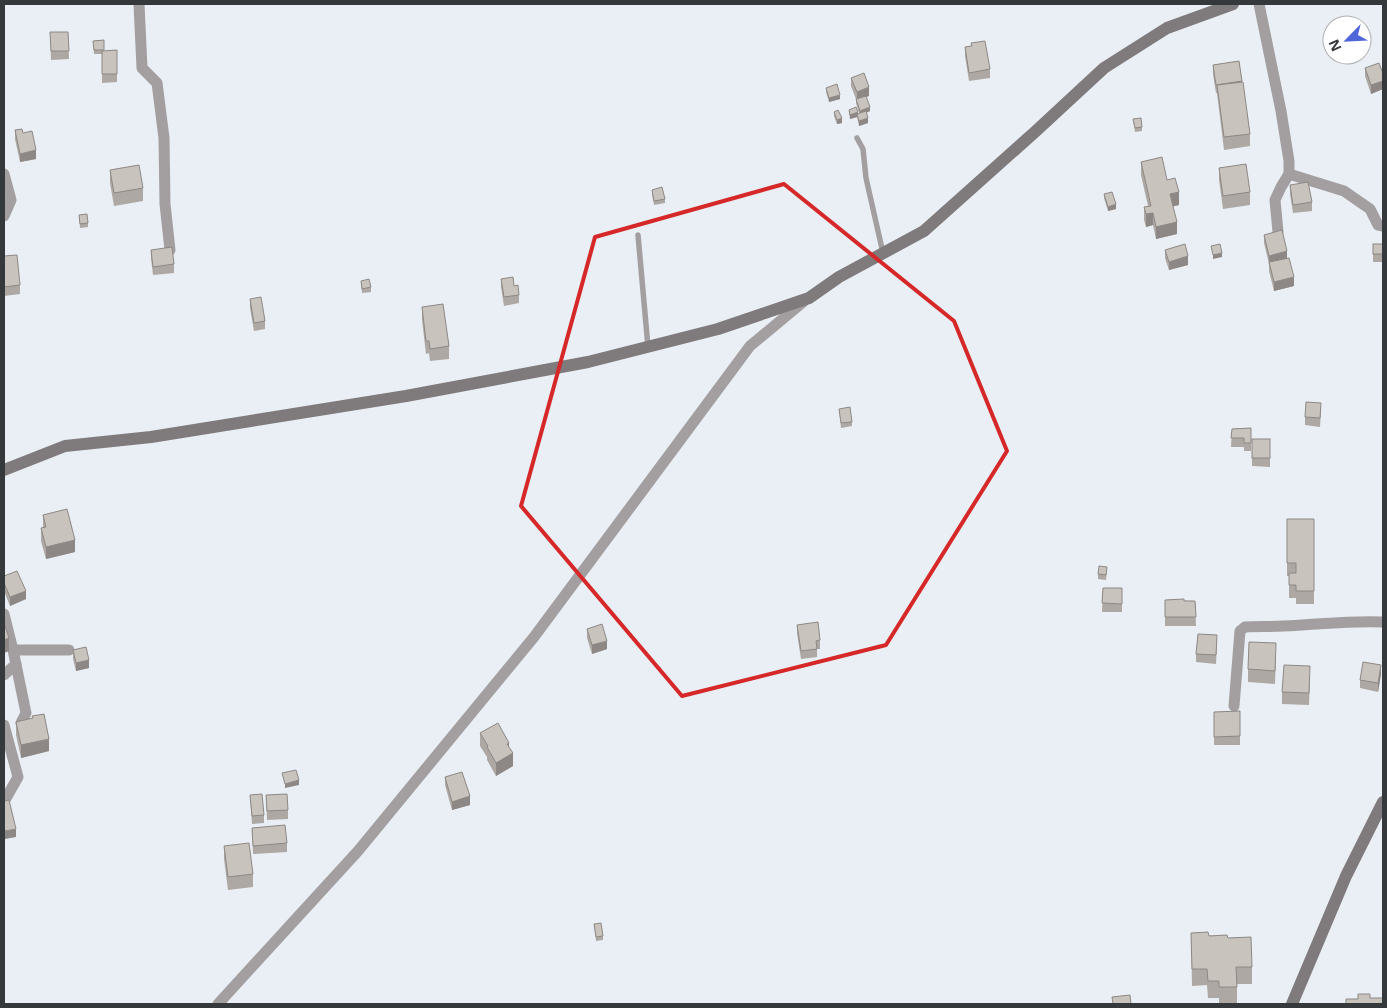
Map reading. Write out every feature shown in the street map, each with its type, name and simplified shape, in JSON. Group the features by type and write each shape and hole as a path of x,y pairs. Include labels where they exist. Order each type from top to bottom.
{"street":[{"path":"140,4 142,68 157,83 164,138 165,204 170,250"},
{"path":"218,1004 358,851 534,637 750,346 797,306 839,277 924,231 1104,68 1167,28 1233,4"},
{"path":"1259,4 1287,148 1289,174 1275,200 1278,232"},
{"path":"4,174 11,200 4,216"},
{"path":"1289,174 1344,191 1370,209 1378,226 1383,226"},
{"path":"4,470 65,446 151,437 415,395 588,362 718,329 809,298"},
{"path":"4,614 26,713 21,723"},
{"path":"1234,706 1240,631 1244,627 1334,622 1383,622"},
{"path":"13,650 70,650"},
{"path":"4,675 16,664"},
{"path":"4,724 18,777 5,800"},
{"path":"1292,1004 1346,876 1383,802"}],"lane":[{"path":"857,138 863,150 866,178 883,253"},
{"path":"638,235 648,347"}],"highlighted area":[{"path":"784,184 954,321 1007,451 886,645 682,696 521,506 595,237"}],"building":[{"path":"50,32 68,32 69,51 51,51"},
{"path":"104,40 104,50 94,50 93,41"},
{"path":"985,41 990,69 969,73 965,47 972,46 971,43"},
{"path":"117,50 117,74 102,74 102,51"},
{"path":"1239,61 1242,81 1216,85 1213,65"},
{"path":"1379,63 1383,71 1383,81 1371,85 1365,68"},
{"path":"864,73 869,87 857,92 851,78"},
{"path":"1243,82 1250,134 1224,137 1217,85"},
{"path":"837,84 840,95 829,98 826,88"},
{"path":"866,96 870,107 860,111 856,99"},
{"path":"856,107 858,112 850,115 849,110"},
{"path":"838,110 842,118 837,120 834,112"},
{"path":"866,111 868,118 859,121 857,114"},
{"path":"1141,118 1142,127 1135,128 1133,119"},
{"path":"22,129 23,133 32,131 36,150 20,154 15,130"},
{"path":"1162,157 1167,180 1175,178 1179,192 1170,194 1177,222 1156,227 1153,213 1146,214 1144,207 1151,206 1141,162"},
{"path":"1246,164 1250,192 1223,196 1219,168"},
{"path":"139,165 143,188 114,193 110,170"},
{"path":"1308,182 1312,202 1293,205 1290,185"},
{"path":"662,187 665,199 654,201 652,190"},
{"path":"1112,192 1116,204 1108,207 1104,194"},
{"path":"87,214 88,223 80,224 79,215"},
{"path":"1282,230 1287,251 1269,256 1264,235"},
{"path":"1185,244 1188,256 1169,262 1165,250"},
{"path":"1220,244 1222,253 1213,255 1211,246"},
{"path":"1373,244 1383,244 1383,254 1373,254"},
{"path":"172,247 174,264 153,267 151,250"},
{"path":"17,255 20,285 4,287 4,256"},
{"path":"1289,258 1294,277 1274,282 1269,262"},
{"path":"513,277 514,286 518,285 519,295 504,297 501,279"},
{"path":"369,279 371,287 362,289 361,281"},
{"path":"261,297 265,321 254,323 250,299"},
{"path":"443,304 449,346 430,349 429,341 426,341 422,307"},
{"path":"1306,402 1321,403 1320,418 1305,417"},
{"path":"850,407 852,422 841,423 839,409"},
{"path":"1251,428 1251,443 1244,443 1244,438 1231,438 1232,429"},
{"path":"1252,439 1270,439 1270,458 1252,458"},
{"path":"67,509 75,540 46,547 41,528 46,527 43,515"},
{"path":"1287,519 1314,519 1314,591 1296,591 1296,585 1289,585 1289,573 1296,573 1296,563 1287,563"},
{"path":"1099,566 1107,567 1106,575 1098,574"},
{"path":"17,571 26,591 10,597 4,583 4,576"},
{"path":"1103,588 1122,588 1122,604 1102,603"},
{"path":"1184,599 1184,601 1195,601 1196,617 1165,617 1165,600"},
{"path":"818,622 820,640 816,641 817,649 801,651 797,625"},
{"path":"4,623 9,638 4,640"},
{"path":"602,624 607,641 592,645 587,629"},
{"path":"1198,634 1217,635 1216,655 1196,654"},
{"path":"1249,642 1276,643 1275,671 1248,669"},
{"path":"86,647 89,660 76,663 73,650"},
{"path":"1363,662 1381,665 1378,683 1360,680"},
{"path":"1284,665 1310,666 1309,693 1282,692"},
{"path":"1240,711 1240,736 1214,737 1214,712"},
{"path":"44,714 49,739 21,745 16,722"},
{"path":"498,723 513,753 496,763 480,733"},
{"path":"296,770 299,780 285,784 282,773"},
{"path":"462,772 470,796 452,802 445,777"},
{"path":"262,794 264,815 252,816 250,795"},
{"path":"287,794 288,810 267,811 266,795"},
{"path":"9,800 16,829 5,831 4,801"},
{"path":"285,825 287,843 253,846 252,828"},
{"path":"249,843 253,874 228,877 224,846"},
{"path":"601,923 603,936 596,937 594,924"},
{"path":"1208,932 1209,936 1227,935 1228,938 1251,937 1252,967 1236,967 1237,987 1219,987 1219,981 1208,981 1207,969 1192,969 1191,933"},
{"path":"1358,994 1370,994 1370,998 1383,998 1383,1004 1346,1004 1346,999 1358,999"},
{"path":"1130,995 1131,1004 1113,1004 1112,997"}]}
